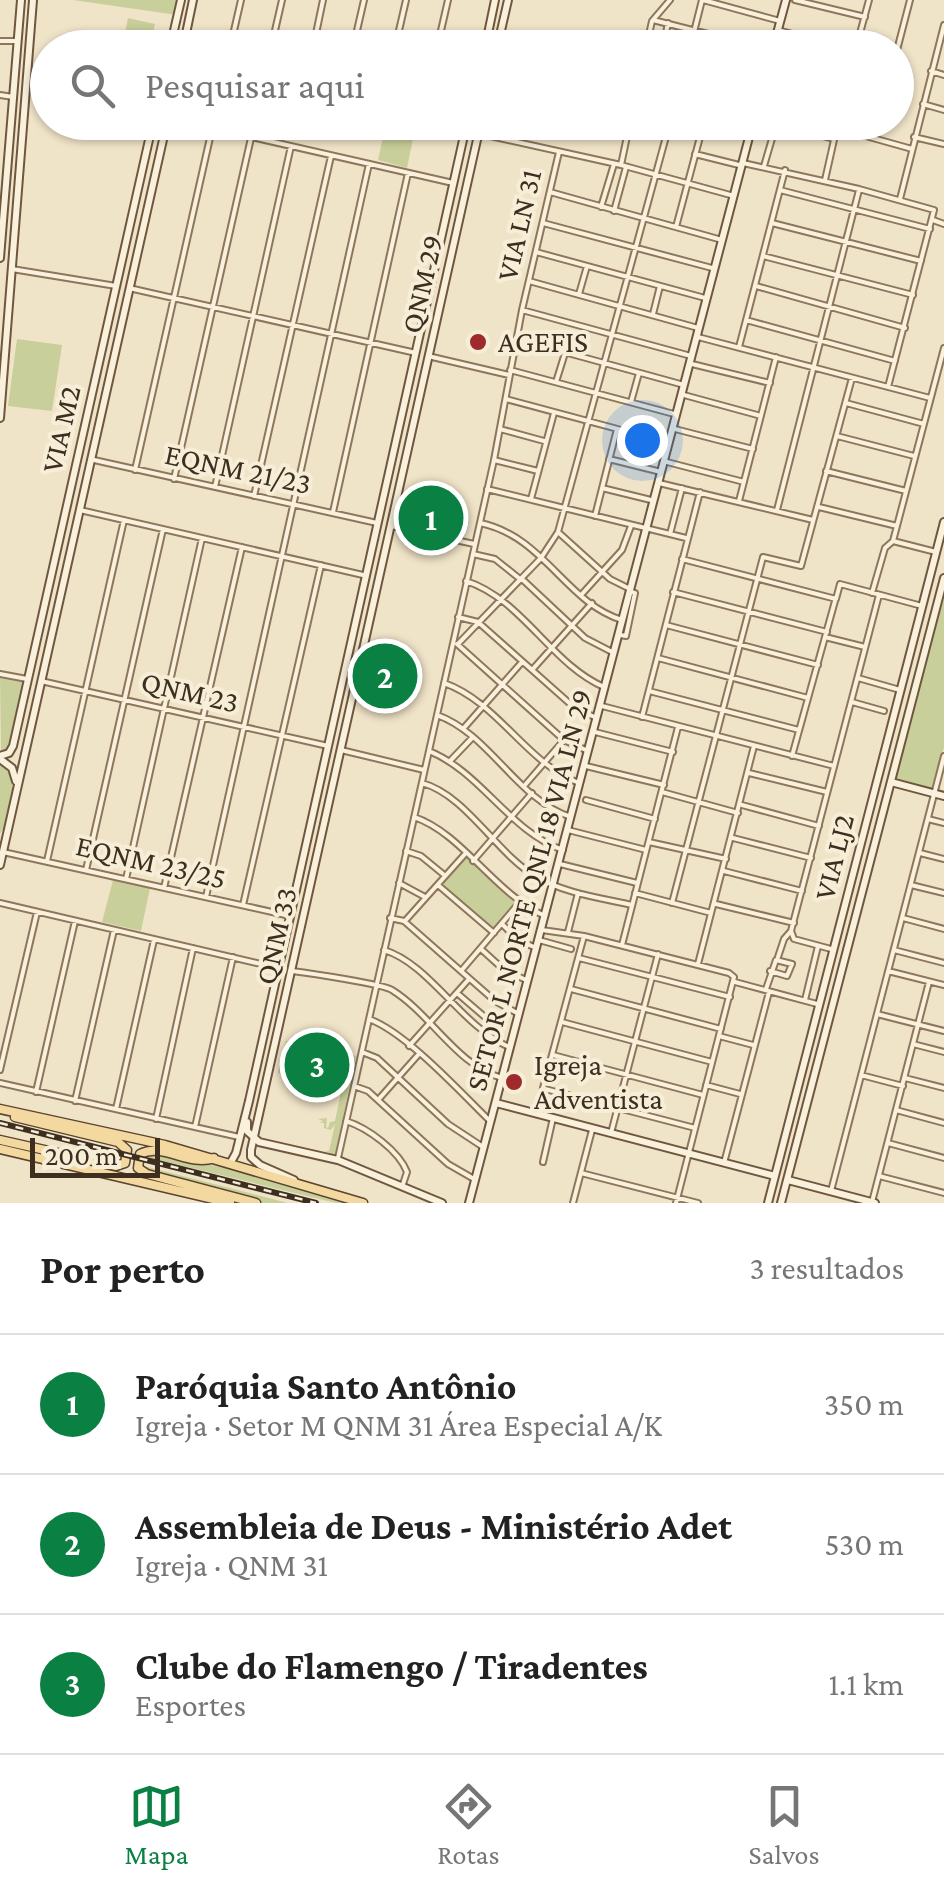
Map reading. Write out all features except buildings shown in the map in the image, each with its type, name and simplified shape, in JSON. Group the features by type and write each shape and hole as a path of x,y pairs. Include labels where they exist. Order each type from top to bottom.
{"main road":[{"path":"0,258 21,0"},
{"path":"31,30 34,0"},
{"path":"174,30 181,0"},
{"path":"175,26 187,28 193,0"},
{"path":"497,0 501,5 508,2"},
{"path":"490,30 497,0"},
{"path":"778,30 786,0"},
{"path":"502,30 508,2"},
{"path":"0,418 30,45"},
{"path":"12,109 14,136 19,140 22,136"},
{"name":"VIA M2","path":"0,758 13,746 149,140"},
{"name":"VIA M2","path":"3,852 163,140"},
{"path":"230,1162 240,1137 463,140"},
{"name":"QNM 29","path":"371,613 477,140"},
{"name":"SETOR L NORTE QNL 18 VIA LN 29","path":"469,1203 748,140"},
{"path":"9,150 13,146 18,149 19,181"},
{"path":"145,156 158,159"},
{"path":"453,187 447,230 457,231"},
{"path":"424,315 434,315 429,352"},
{"path":"416,354 409,400 413,404 418,402"},
{"path":"89,410 101,413"},
{"path":"387,482 396,485 392,522"},
{"name":"VIA LJ2","path":"768,1203 944,522"},
{"path":"58,548 70,551"},
{"path":"366,575 362,611 366,615 371,613"},
{"name":"VIA LJ2","path":"781,1203 944,578"},
{"name":"QNM 33","path":"253,1138 371,613"},
{"path":"340,694 344,691 350,695 345,729"},
{"path":"900,691 913,694"},
{"path":"17,726 30,732"},
{"path":"0,758 12,768 17,787"},
{"path":"325,760 324,784 326,788 332,786"},
{"path":"891,782 944,796"},
{"path":"0,865 3,852"},
{"path":"857,862 867,870"},
{"path":"300,870 309,870 305,906"},
{"path":"855,872 867,870"},
{"path":"277,972 272,1010 276,1014 282,1012"},
{"path":"266,1022 275,1023 272,1057"},
{"path":"800,1081 811,1085"},
{"path":"796,1094 808,1097"},
{"path":"248,1101 246,1130 253,1138 338,1160 442,1203"},
{"path":"495,1107 553,1118 775,1176"},
{"path":"0,1111 118,1142 128,1153 125,1163 116,1166 0,1140"},
{"path":"0,1111 230,1162 363,1203"},
{"path":"253,1138 252,1159 295,1181"},
{"path":"0,1149 230,1203"},
{"path":"214,1158 195,1160 150,1150 140,1154 136,1162 146,1174 256,1203"},
{"path":"788,1180 874,1203"}],"street":[{"path":"234,30 241,0"},
{"path":"275,30 282,0"},
{"path":"317,30 324,0"},
{"path":"357,30 364,0"},
{"path":"399,30 406,0"},
{"path":"441,30 448,0"},
{"path":"650,30 653,20 670,0"},
{"path":"653,20 694,30 703,0 780,21"},
{"path":"796,0 865,18"},
{"path":"861,30 869,0"},
{"path":"902,30 910,0"},
{"path":"666,30 668,23"},
{"path":"944,25 914,137 944,144"},
{"path":"0,40 18,42"},
{"path":"931,71 944,74"},
{"path":"0,95 13,97"},
{"path":"923,104 944,110"},
{"path":"135,470 209,140"},
{"path":"174,478 251,140"},
{"path":"261,140 453,187"},
{"path":"508,140 559,152"},
{"path":"614,211 626,140"},
{"path":"588,751 564,740 455,643 542,558 558,532 665,140"},
{"path":"676,228 699,140"},
{"path":"764,166 772,140"},
{"path":"826,180 834,140"},
{"path":"882,140 912,148"},
{"path":"900,199 913,140"},
{"path":"215,486 291,146"},
{"name":"VIA LN 31","path":"338,1160 455,643 522,310 559,152 734,196"},
{"path":"695,154 785,170 932,208 930,229 888,387"},
{"path":"254,496 331,156"},
{"path":"206,897 369,164"},
{"path":"602,207 620,165"},
{"path":"738,347 785,170"},
{"path":"334,512 408,173"},
{"path":"777,510 860,188"},
{"path":"780,190 930,229"},
{"path":"550,192 722,240"},
{"path":"932,220 944,224"},
{"path":"543,223 715,269"},
{"path":"772,223 921,261"},
{"path":"536,252 707,298"},
{"path":"763,256 913,295"},
{"path":"579,294 587,266"},
{"path":"12,269 116,286"},
{"path":"530,281 653,314 738,347 930,398"},
{"path":"653,314 660,286"},
{"path":"755,286 905,328"},
{"path":"129,288 416,354"},
{"path":"522,310 770,383"},
{"path":"746,320 895,361"},
{"path":"516,339 684,385"},
{"path":"872,593 885,548 894,541 944,348"},
{"path":"429,352 677,415"},
{"path":"556,382 565,353"},
{"path":"739,501 776,357"},
{"path":"631,402 638,373"},
{"path":"672,903 763,556 801,566 852,378"},
{"path":"682,395 761,416"},
{"path":"506,399 669,443"},
{"path":"846,403 924,424"},
{"path":"531,500 554,413"},
{"path":"674,428 752,449"},
{"path":"500,429 546,442"},
{"path":"595,516 617,429"},
{"path":"837,436 914,456"},
{"name":"EQNM 21/23","path":"90,459 377,523"},
{"path":"609,459 661,472"},
{"path":"494,460 538,471"},
{"path":"664,461 744,482"},
{"path":"826,471 906,490"},
{"path":"659,482 814,520"},
{"path":"602,488 654,501"},
{"path":"670,534 682,488"},
{"path":"487,489 687,538"},
{"path":"642,717 700,492"},
{"path":"817,507 897,526"},
{"path":"80,510 366,575"},
{"path":"47,862 124,520"},
{"path":"392,522 474,544"},
{"path":"480,523 510,532 592,603 622,620"},
{"path":"582,594 622,550 631,526"},
{"path":"86,870 163,529"},
{"path":"558,532 603,573 636,593 626,636 619,634"},
{"path":"126,879 202,538"},
{"path":"894,541 936,552"},
{"path":"164,888 242,547"},
{"path":"473,554 495,559 591,643 614,653"},
{"path":"682,559 836,599"},
{"path":"243,906 321,565"},
{"path":"466,582 500,600 584,676 606,687"},
{"path":"792,756 840,584 922,606"},
{"path":"674,592 866,648"},
{"path":"724,1163 770,971 794,924 879,595"},
{"path":"532,670 592,603"},
{"path":"458,617 478,622 576,709 597,718"},
{"path":"666,624 818,665"},
{"path":"657,658 808,698"},
{"path":"463,730 522,662"},
{"path":"0,674 27,678"},
{"path":"858,678 900,691"},
{"name":"QNM 23","path":"42,681 328,746"},
{"path":"444,682 483,707 557,774 580,784"},
{"path":"648,690 799,730"},
{"path":"852,702 884,712"},
{"path":"600,706 834,766"},
{"path":"437,715 463,730 557,812 571,817"},
{"path":"622,945 678,726"},
{"path":"594,732 673,752"},
{"path":"451,760 472,738"},
{"path":"524,786 564,740"},
{"path":"698,964 754,746"},
{"path":"341,747 424,770"},
{"path":"428,751 451,760 536,839 563,850"},
{"path":"831,1191 944,756"},
{"path":"585,766 664,785"},
{"path":"748,772 827,792"},
{"path":"422,783 445,794 526,870 554,885 632,906"},
{"path":"662,792 738,813"},
{"path":"472,861 533,793"},
{"path":"586,800 655,818"},
{"path":"740,804 819,826"},
{"path":"414,817 434,826 519,903 544,916"},
{"path":"928,820 944,824"},
{"path":"568,830 646,850"},
{"path":"732,838 810,858"},
{"path":"648,842 726,859"},
{"path":"406,851 421,856 445,876"},
{"name":"EQNM 23/25","path":"3,852 290,916"},
{"path":"920,852 944,858"},
{"path":"404,921 464,854"},
{"path":"560,864 638,883"},
{"path":"723,871 802,891"},
{"path":"399,883 425,897"},
{"path":"438,884 494,934"},
{"path":"911,885 944,893"},
{"path":"568,932 578,892"},
{"path":"636,892 711,912"},
{"path":"461,972 519,903"},
{"path":"0,904 232,957 277,972"},
{"path":"714,904 794,924"},
{"path":"0,1070 36,912"},
{"path":"390,918 404,921 502,1006 520,1014"},
{"path":"902,918 944,929"},
{"path":"36,1092 75,921"},
{"path":"502,924 518,940 572,949"},
{"path":"75,1101 114,930"},
{"path":"542,930 568,932 698,964 729,973 734,982 676,1200"},
{"path":"791,931 794,939 834,949"},
{"path":"536,1114 584,936"},
{"path":"116,1109 154,940"},
{"path":"805,1000 818,946"},
{"path":"156,1119 194,948"},
{"path":"481,949 503,969 528,981"},
{"path":"384,950 407,962 484,1034 511,1047"},
{"path":"894,950 944,963"},
{"path":"611,1134 658,954"},
{"path":"195,1127 232,957"},
{"path":"578,957 730,997"},
{"path":"770,971 787,976 792,966 777,958"},
{"path":"291,970 392,990 479,1070 502,1078"},
{"path":"888,971 944,986"},
{"path":"409,1046 469,979"},
{"path":"734,982 819,1004"},
{"path":"874,1203 929,982"},
{"path":"570,988 755,1046"},
{"path":"457,992 493,1024"},
{"path":"878,1014 944,1031"},
{"path":"370,1019 409,1046 490,1122"},
{"path":"562,1022 712,1062"},
{"path":"913,1044 944,1052"},
{"path":"362,1052 377,1058 461,1134 484,1147"},
{"path":"378,1100 418,1054"},
{"path":"552,1055 703,1095"},
{"path":"861,1075 902,1086"},
{"path":"905,1078 944,1088"},
{"path":"0,1084 240,1137"},
{"path":"706,1085 742,1094"},
{"path":"354,1086 378,1100 448,1164 474,1180"},
{"path":"544,1088 695,1128"},
{"path":"479,1109 495,1107"},
{"path":"896,1110 944,1122"},
{"path":"543,1162 553,1118"},
{"path":"346,1121 365,1129 402,1162 407,1172 402,1186"},
{"path":"573,1203 592,1129"},
{"path":"888,1143 944,1158"},
{"path":"581,1174 698,1203"},
{"path":"880,1176 944,1193"}],"green space":[{"path":"73,0 180,0 177,15"},
{"path":"128,18 155,24 154,30 126,30"},
{"path":"382,140 413,140 407,168 378,160"},
{"path":"17,339 62,345 52,411 8,406"},
{"path":"944,593 944,747 933,790 895,779"},
{"path":"0,677 21,680 24,685 11,746 1,753"},
{"path":"0,763 10,770 12,786 10,812 0,834"},
{"path":"466,857 517,902 493,929 442,884"},
{"path":"113,880 150,888 141,931 102,922"},
{"path":"286,1041 356,1056 335,1155 325,1151 329,1151 335,1124 331,1130 324,1128 324,1123 320,1123 323,1121 318,1119 327,1118 328,1128 335,1121 342,1087 278,1073"},
{"path":"149,1152 254,1174 353,1203 336,1203 142,1156"},
{"path":"140,1164 288,1203 262,1203 144,1171"}],"railway":[{"path":"0,1123 316,1203"}],"place":[{"name":"AGEFIS","path":"478,342"},
{"name":"Paróquia Santo Antônio","path":"431,518"},
{"name":"Assembleia de Deus - Ministério Adet","path":"385,676"},
{"name":"Clube do Flamengo / Tiradentes","path":"317,1065"},
{"name":"Igreja Adventista","path":"514,1082"}]}
